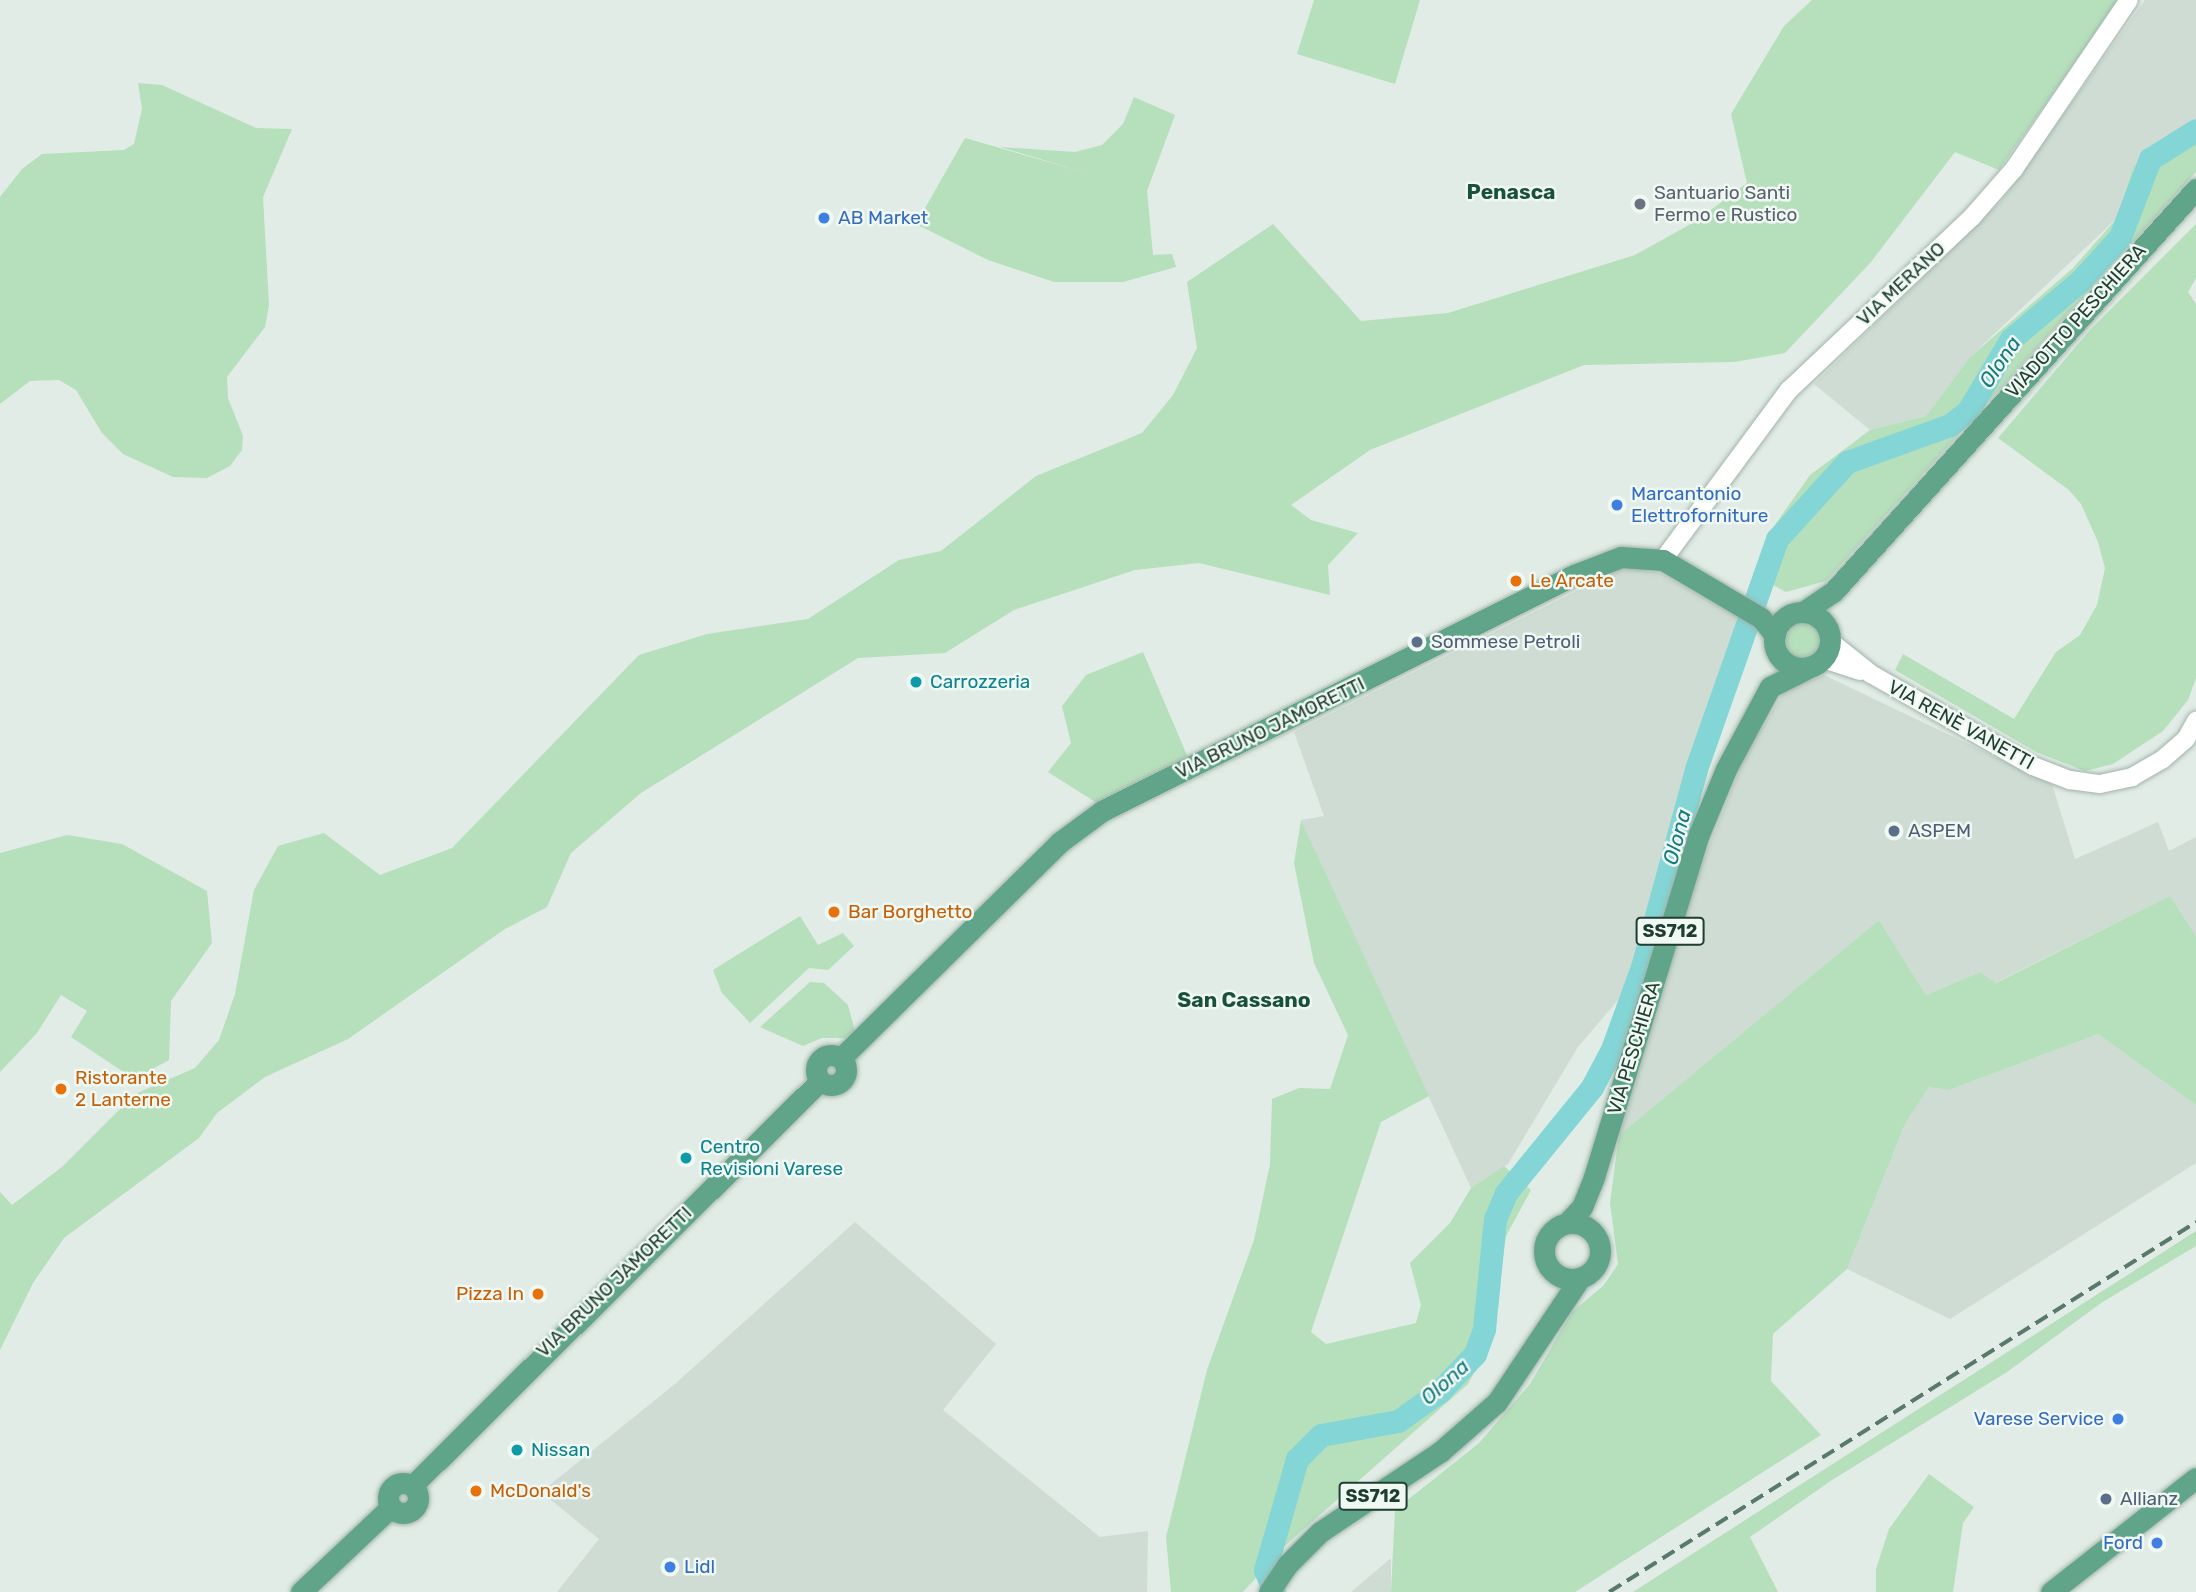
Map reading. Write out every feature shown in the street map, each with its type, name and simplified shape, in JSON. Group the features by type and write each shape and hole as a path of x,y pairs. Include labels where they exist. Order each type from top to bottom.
{"main road":[{"name":"VIADOTTO PESCHIERA","path":"1834,591 2196,189"},
{"name":"VIA BRUNO JAMORETTI","path":"301,1592 391,1507 388,1497 392,1487 401,1483 412,1486 820,1081 830,1085 841,1082 846,1067 841,1058 1051,850 1102,811 1574,575 1621,557 1663,560 1741,605 1773,630"},
{"path":"1823,651 1793,666 1773,630 1834,591"},
{"path":"1770,687 1823,651 1834,591"},
{"path":"1803,612 1821,618 1823,651"},
{"name":"VIA PESCHIERA","path":"1554,1312 1551,1270 1544,1257 1547,1237 1567,1223 1582,1207 1594,1177 1699,834 1726,769 1770,687 1773,630"},
{"name":"VIA PESCHIERA","path":"1594,1177 1591,1210 1598,1241"},
{"path":"1567,1223 1586,1226 1598,1241"},
{"name":"SS712","path":"1269,1592 1287,1565 1320,1532 1440,1452 1497,1402 1554,1312 1580,1278 1599,1259 1598,1241"},
{"path":"1551,1270 1564,1278 1580,1278"},
{"path":"2051,1592 2196,1478"}],"street":[{"name":"VIA MERANO","path":"1663,560 1789,390 1972,217 2014,169 2129,0"},
{"name":"VIA RENÈ VANETTI","path":"1823,651 1871,674 2033,766 2100,785 2132,777 2163,759 2186,739 2196,721"}],"shaded area":[{"path":"2145,0 2196,0 2196,125 2133,166 2118,217 1970,357 1926,416 1870,430 1814,384 2002,200"},
{"path":"1637,569 1662,574 1741,619 1699,732 1630,986 1578,1047 1508,1164 1471,1188 1301,820 1324,816 1294,732 1619,570"},
{"path":"1824,675 2052,784 2075,859 2158,822 2169,851 2196,837 2196,936 2170,896 1995,983 1980,972 1926,995 1879,920 1619,1135 1698,874 1746,754 1786,689"},
{"path":"2098,1034 2196,1105 2196,1163 1950,1319 1847,1269 1905,1124 1929,1087 1949,1090"},
{"path":"855,1222 996,1344 943,1410 1100,1537 1148,1531 1147,1592 557,1592 599,1539 541,1492 675,1384"},
{"path":"1391,1558 1391,1592 1351,1592"}],"green space":[{"path":"1314,0 1420,0 1395,84 1297,54"},
{"path":"1812,0 2119,0 1999,170 1955,152 1871,262 1785,353 1734,362 1584,365 1370,450 1291,505 1311,520 1358,533 1328,565 1330,595 1199,563 1135,570 1014,610 945,653 858,658 641,793 571,853 547,907 505,929 348,1039 265,1077 217,1113 199,1138 64,1238 33,1283 0,1350 0,1192 12,1205 62,1167 135,1094 195,1068 219,1040 235,994 254,890 278,846 324,833 380,875 452,848 639,655 707,634 808,619 899,560 941,551 1036,476 1142,433 1173,395 1197,348 1187,282 1273,224 1361,321 1448,313 1635,255 1696,221 1747,183 1731,114 1784,26"},
{"path":"138,83 162,85 256,128 292,129 263,197 269,305 265,327 227,377 228,398 243,436 242,450 230,466 207,478 173,477 123,454 102,433 76,390 59,380 30,381 0,404 0,197 22,169 42,154 124,150 134,144 142,109"},
{"path":"1134,97 1175,115 1147,191 1153,255 1172,254 1176,267 1123,282 1054,282 988,260 916,224 965,138 1087,173 1000,147 1075,152 1102,145 1123,124"},
{"path":"2196,125 2196,172 1826,581 1786,592 1753,574 1772,529 1810,475 1870,430 1926,416 1970,357 2073,268 2118,217 2133,166"},
{"path":"2196,224 2196,278 2188,292 2196,304 2196,678 2188,700 2163,731 2113,764 2085,771 2036,752 1895,670 1903,654 2014,719 2056,652 2080,635 2097,605 2105,568 2098,542 2081,504 2069,490 1998,438 2090,330"},
{"path":"1803,620 1816,626 1822,639 1816,652 1803,658 1790,652 1784,639 1790,626"},
{"path":"1143,652 1189,760 1100,805 1048,772 1071,743 1062,706 1086,675"},
{"path":"1301,820 1429,1096 1381,1122 1311,1332 1326,1344 1416,1323 1421,1305 1410,1263 1450,1223 1471,1188 1504,1166 1531,1190 1506,1236 1491,1341 1468,1384 1287,1544 1243,1592 1171,1592 1166,1537 1207,1370 1254,1240 1270,1164 1272,1099 1299,1088 1330,1089 1348,1035 1314,963 1294,863"},
{"path":"67,835 122,844 207,891 212,943 171,1001 169,1060 134,1079 71,1037 87,1011 61,995 37,1033 0,1072 0,853"},
{"path":"2170,896 2196,936 2196,1105 2098,1034 1949,1090 1929,1087 1905,1124 1847,1269 1773,1334 1771,1381 1821,1435 1575,1592 1391,1592 1395,1510 1479,1443 1530,1384 1572,1312 1604,1285 1618,1264 1610,1203 1619,1135 1879,920 1926,995 1980,972 1996,983"},
{"path":"800,916 818,945 843,933 854,946 828,970 809,968 750,1023 722,993 713,970"},
{"path":"810,982 824,983 848,1005 855,1031 845,1038 822,1038 803,1046 760,1027"},
{"path":"2196,1231 2196,1246 2101,1303 2007,1372 1832,1480 1750,1537 1778,1592 1633,1592"},
{"path":"1929,1474 1974,1507 1963,1523 1953,1592 1876,1592 1876,1569 1889,1529"}],"waterway":[{"name":"Olona","path":"1274,1592 1265,1570 1297,1459 1321,1435 1398,1421 1440,1391 1475,1354 1484,1329 1495,1219 1506,1193 1592,1087 1611,1052 1642,967 1696,769 1777,539 1847,462 1950,425 1968,411 2011,339 2081,280 2120,237 2150,159 2196,130"}],"railway":[{"path":"1609,1592 2196,1222"}],"place":[{"name":"Santuario Santi Fermo e Rustico","path":"1640,204"},
{"name":"AB Market","path":"824,218"},
{"name":"Marcantonio Elettroforniture","path":"1617,505"},
{"name":"Le Arcate","path":"1516,581"},
{"name":"Sommese Petroli","path":"1417,642"},
{"name":"Carrozzeria","path":"916,682"},
{"name":"ASPEM","path":"1894,831"},
{"name":"Bar Borghetto","path":"834,912"},
{"name":"Ristorante 2 Lanterne","path":"61,1089"},
{"name":"Centro Revisioni Varese","path":"686,1158"},
{"name":"Pizza In","path":"538,1294"},
{"name":"Varese Service","path":"2118,1419"},
{"name":"Nissan","path":"517,1450"},
{"name":"McDonald's","path":"476,1491"},
{"name":"Allianz","path":"2106,1499"},
{"name":"Ford","path":"2157,1543"},
{"name":"Lidl","path":"670,1567"}],"district":[{"name":"Penasca","path":"1511,192"},
{"name":"San Cassano","path":"1244,1000"}]}
